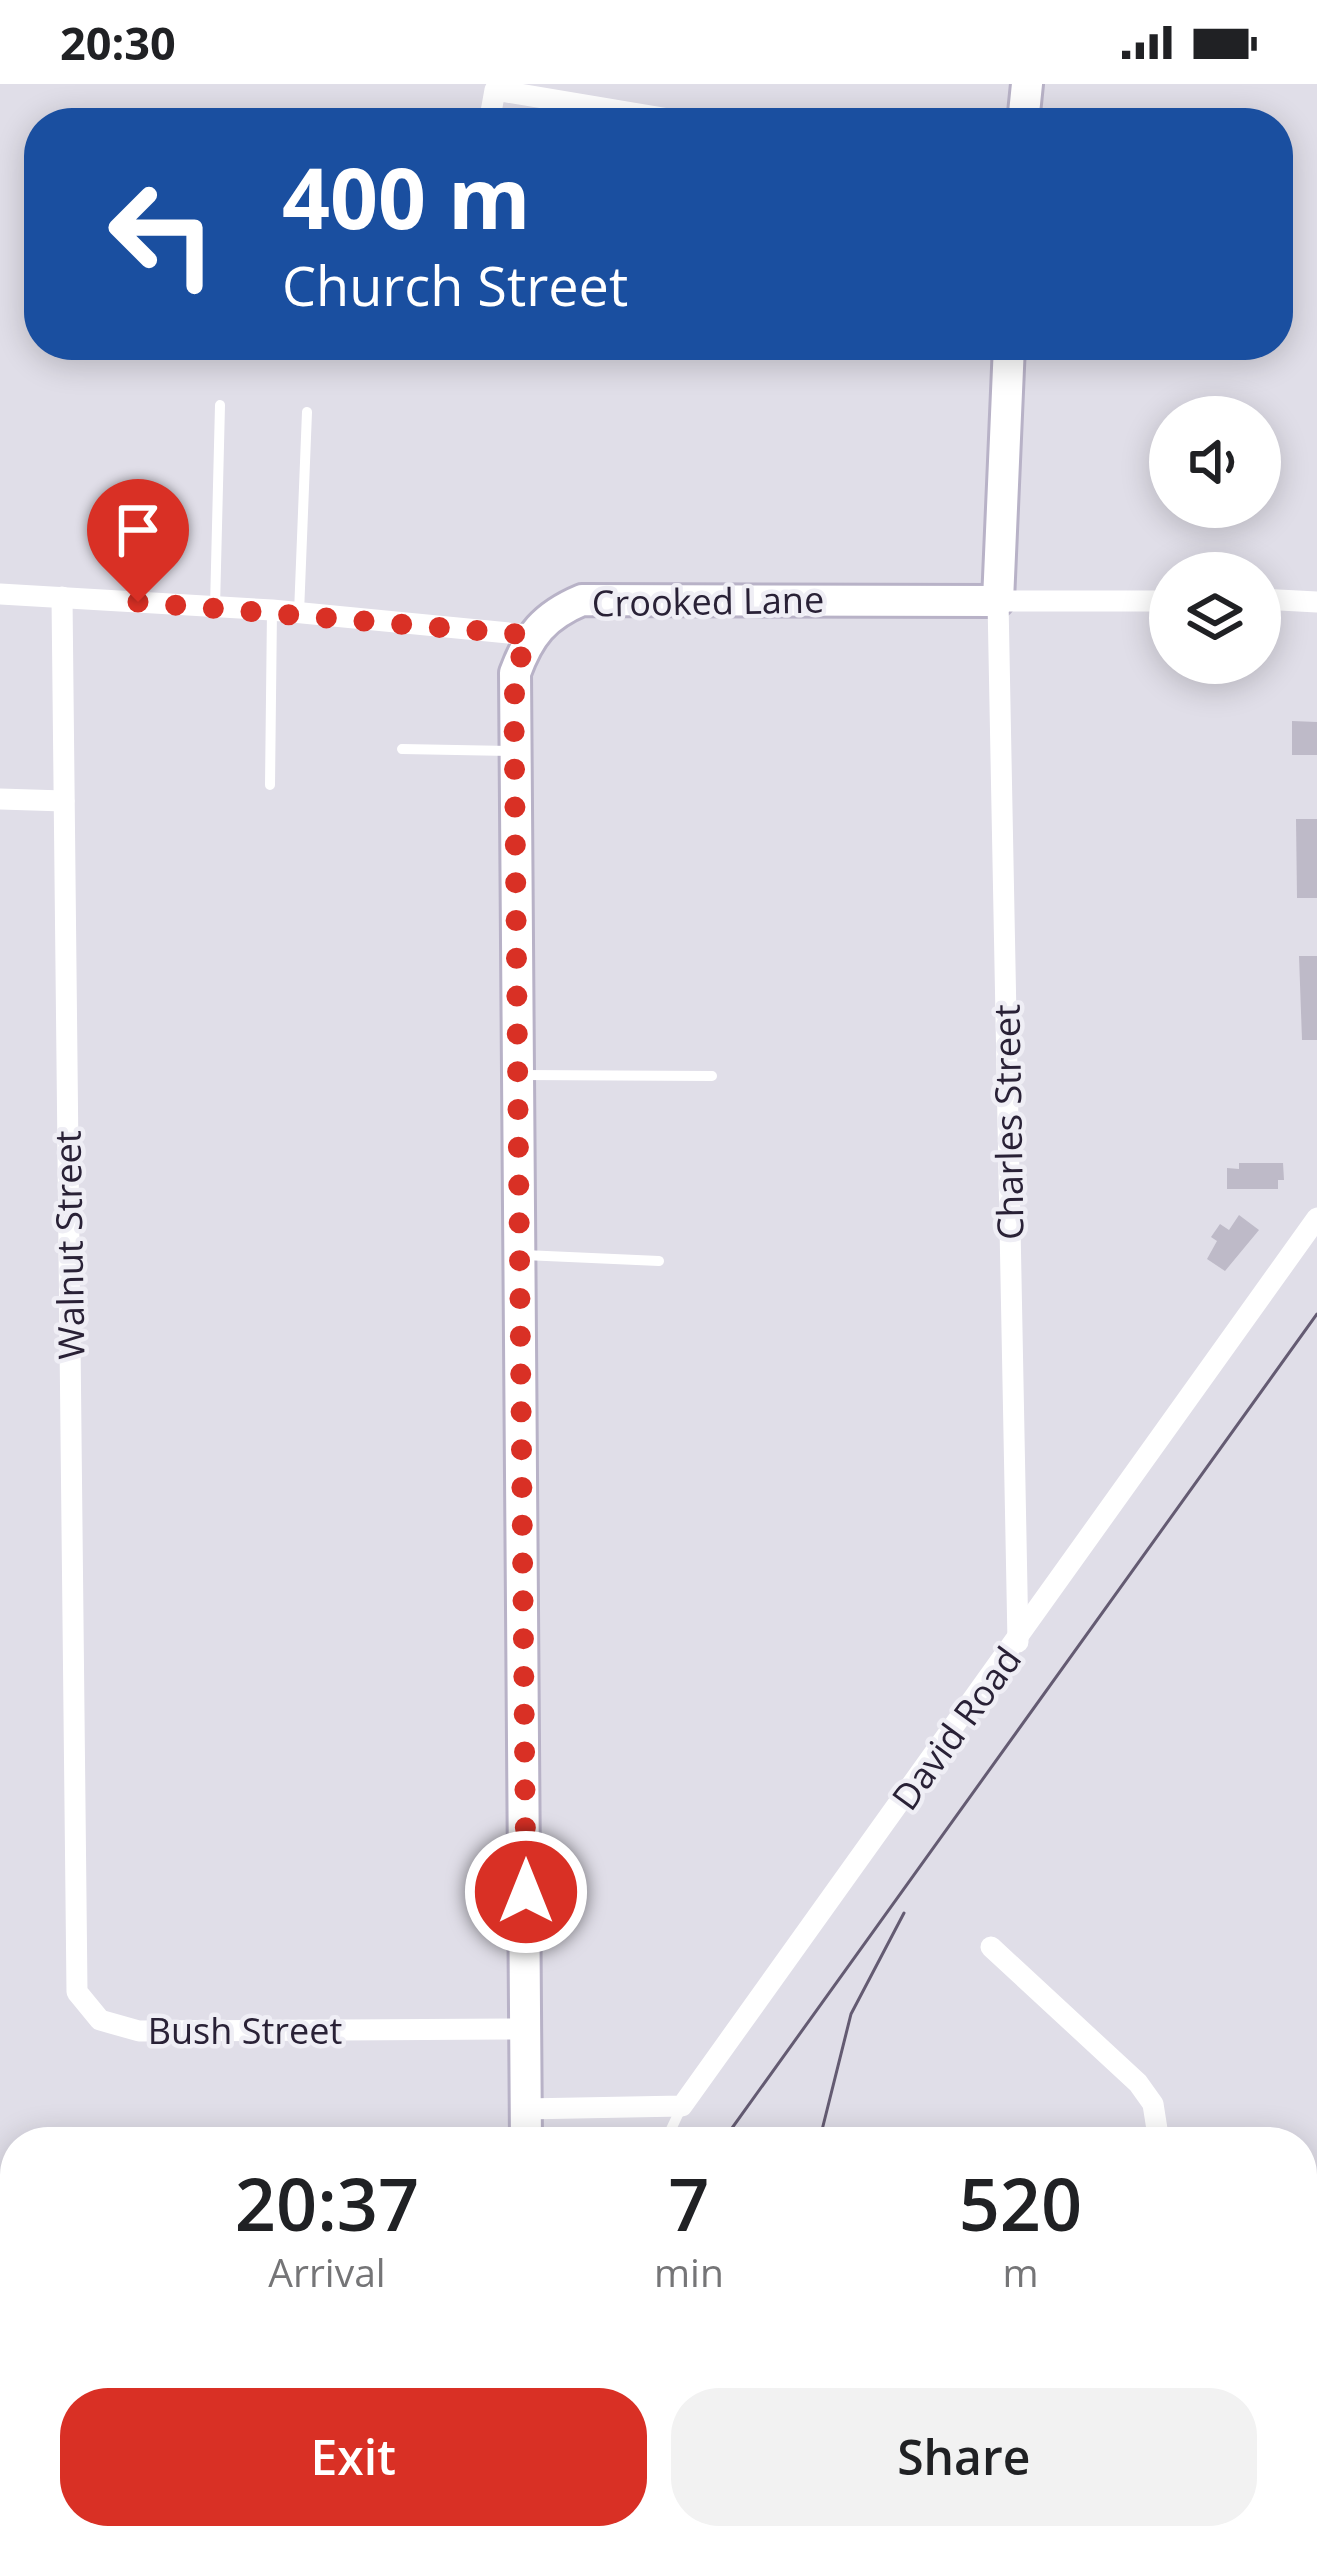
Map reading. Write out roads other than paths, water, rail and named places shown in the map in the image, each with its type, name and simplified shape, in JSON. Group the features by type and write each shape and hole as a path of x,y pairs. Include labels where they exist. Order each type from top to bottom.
{"street":[{"path":"492,108 495,90 603,108"},
{"path":"1009,360 998,601 1149,601"},
{"path":"0,594 272,610 529,635 515,673 526,2127"},
{"name":"Crooked Lane","path":"529,635 555,611 582,600 614,596 998,601"},
{"name":"Walnut Street","path":"62,597 79,1893"},
{"path":"1281,600 1317,602"},
{"name":"Charles Street","path":"998,601 1018,1642"},
{"path":"0,799 64,801"},
{"name":"David Road","path":"682,2106 1018,1642 1317,1217"},
{"name":"Bush Street","path":"79,1893 77,1992 89,2012 111,2028 527,2029"},
{"path":"991,1947 1138,2083 1153,2104 1157,2127"},
{"path":"525,2108 646,2111 682,2106"}],"lane":[{"path":"215,607 220,405"},
{"path":"299,613 307,412"},
{"path":"270,784 272,610"},
{"path":"402,749 518,751"},
{"path":"520,1075 712,1076"},
{"path":"521,1255 659,1261"},
{"path":"672,2127 682,2106"}],"tram line":[{"path":"733,2127 1317,1314"},
{"path":"823,2127 851,2014 904,1913"}]}
